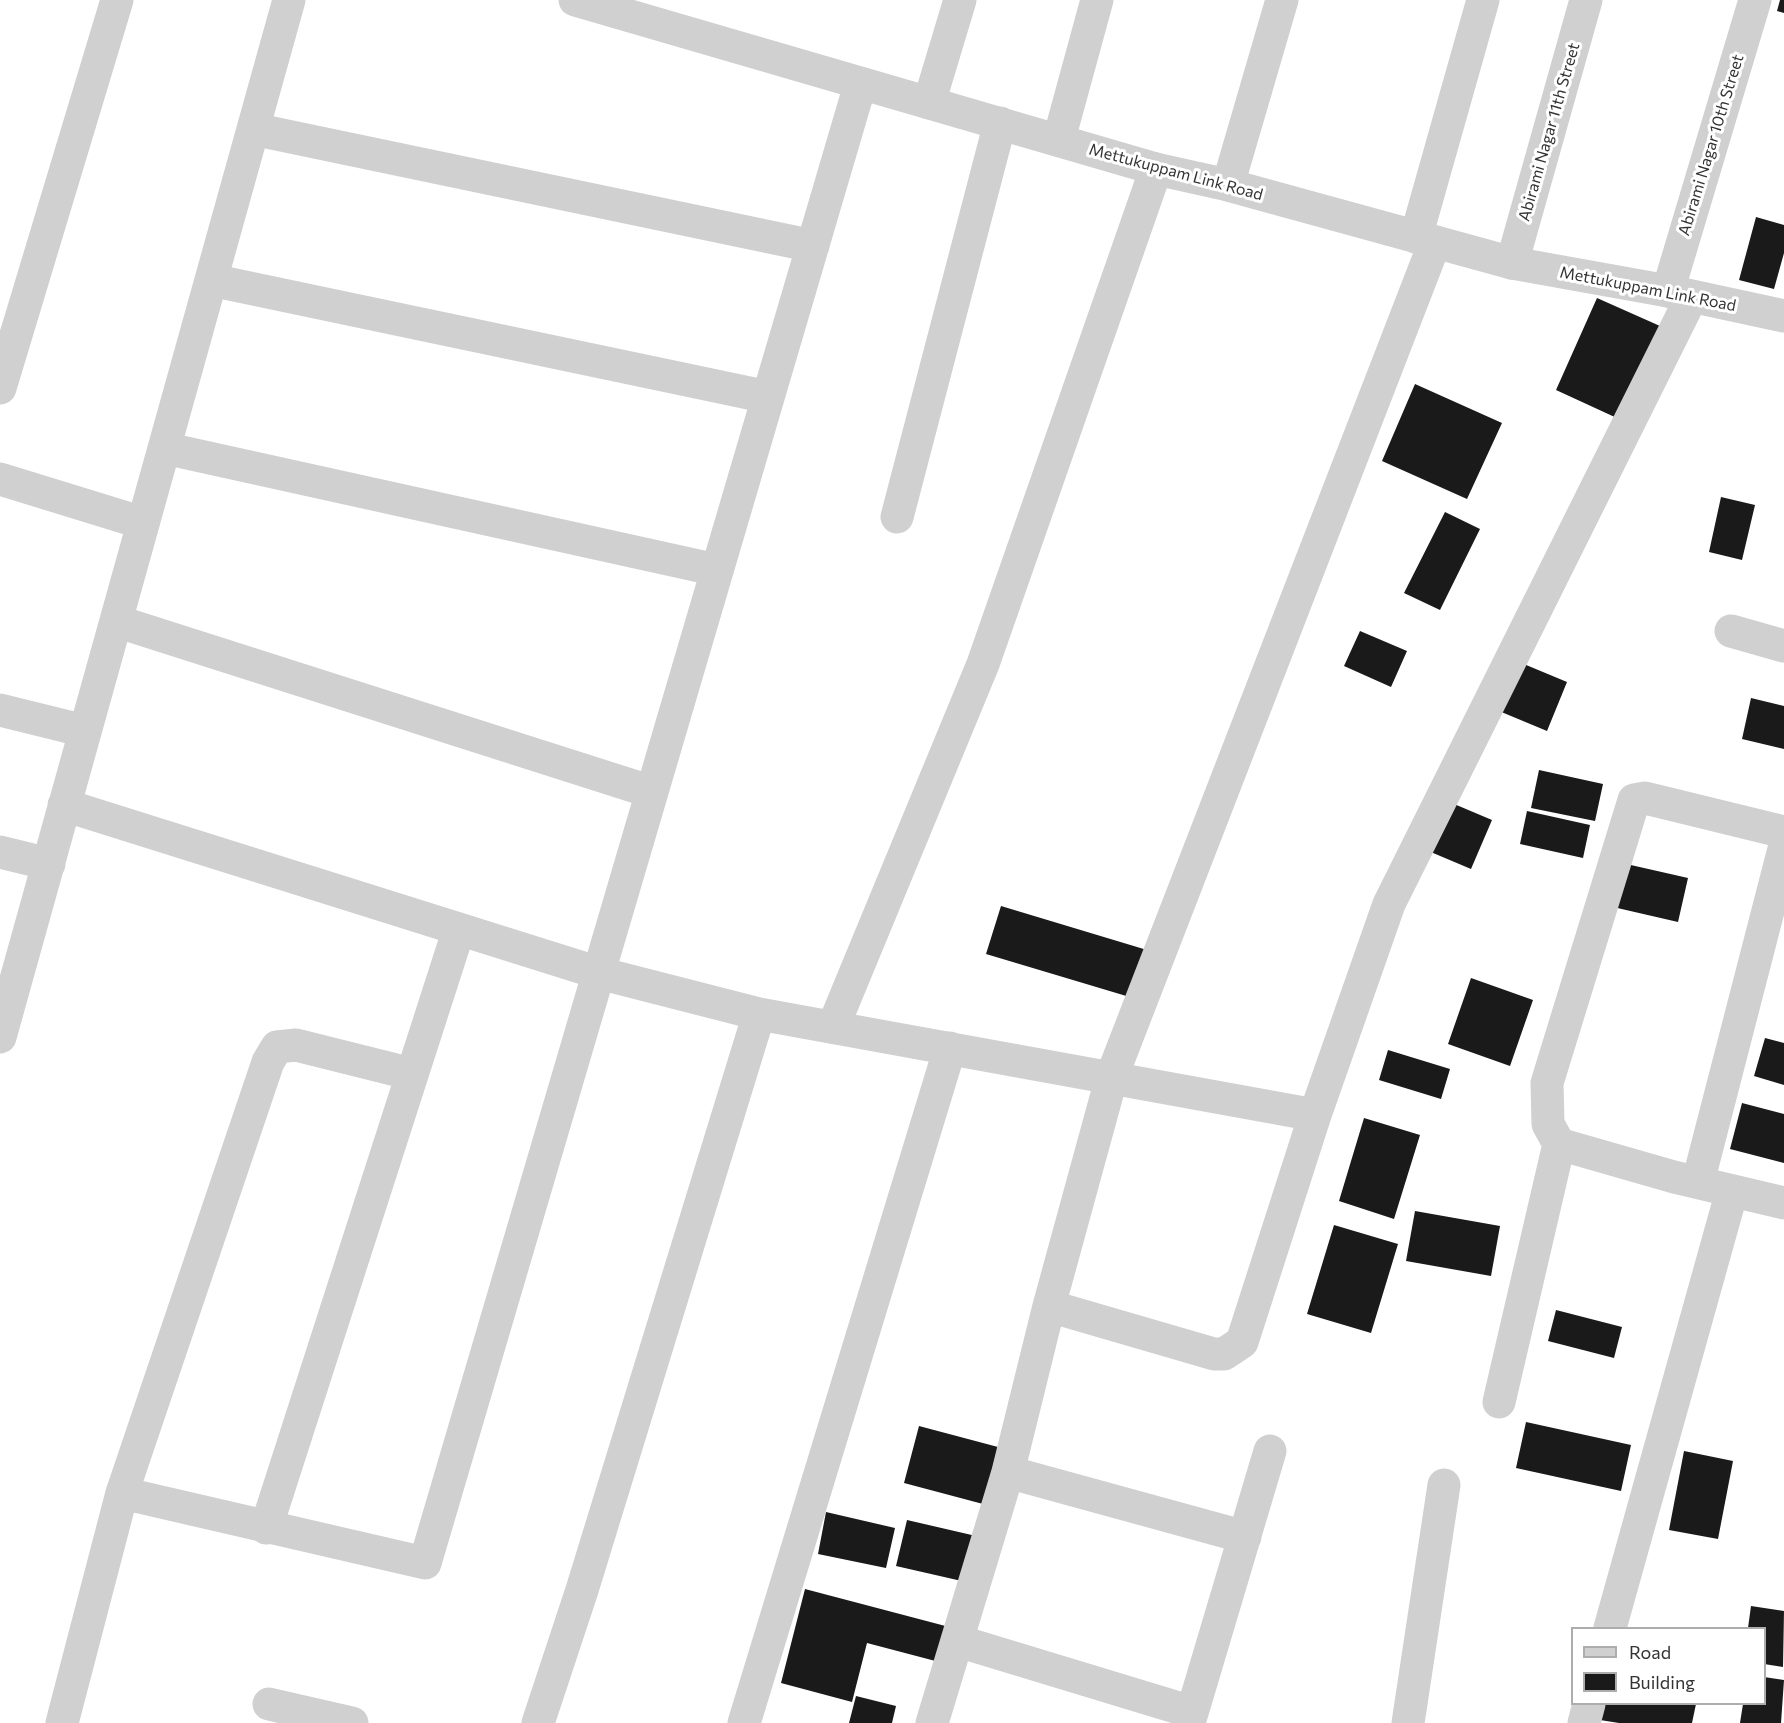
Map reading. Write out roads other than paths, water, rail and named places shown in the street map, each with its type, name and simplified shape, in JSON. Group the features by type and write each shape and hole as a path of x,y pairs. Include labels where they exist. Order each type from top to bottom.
{"street":[{"path":"0,388 117,0"},
{"path":"0,1037 289,0"},
{"name":"Mettukuppam Link Road","path":"575,0 860,85 1059,139 1156,169 1228,185 1512,264 1679,294 1784,316"},
{"path":"929,103 960,0"},
{"path":"1059,139 1097,0"},
{"path":"1228,185 1282,0"},
{"path":"932,1723 1008,1472 1049,1306 1112,1076 1426,240 1483,0"},
{"name":"Abirami Nagar 11th Street","path":"1512,264 1586,0"},
{"name":"Abirami Nagar 10th Street","path":"1049,1306 1214,1354 1224,1354 1242,1342 1315,1115 1389,904 1679,294 1755,0"},
{"path":"122,1493 425,1563 860,85"},
{"path":"897,517 1000,123"},
{"path":"253,129 813,246"},
{"path":"833,1027 983,664 1156,169"},
{"path":"212,280 768,397"},
{"path":"164,448 717,570"},
{"path":"0,479 143,523"},
{"path":"116,621 652,792"},
{"path":"1731,631 1784,646"},
{"path":"0,710 85,731"},
{"path":"1499,1402 1559,1144 1548,1124 1547,1083 1634,800 1645,798 1784,832"},
{"path":"64,805 599,973 759,1014 1112,1076 1315,1115"},
{"path":"1698,1182 1784,849"},
{"path":"0,852 49,864"},
{"path":"266,1528 459,929"},
{"path":"538,1723 582,1590 759,1014"},
{"path":"62,1723 122,1493 268,1062 278,1047 296,1045 412,1074"},
{"path":"744,1723 950,1048"},
{"path":"1559,1144 1784,1203"},
{"path":"1611,1627 1732,1191"},
{"path":"958,1641 1191,1717 1270,1452"},
{"path":"1008,1472 1245,1537"},
{"path":"1408,1723 1444,1485"},
{"path":"269,1704 352,1723"},
{"path":"1584,1723 1589,1705"}]}
